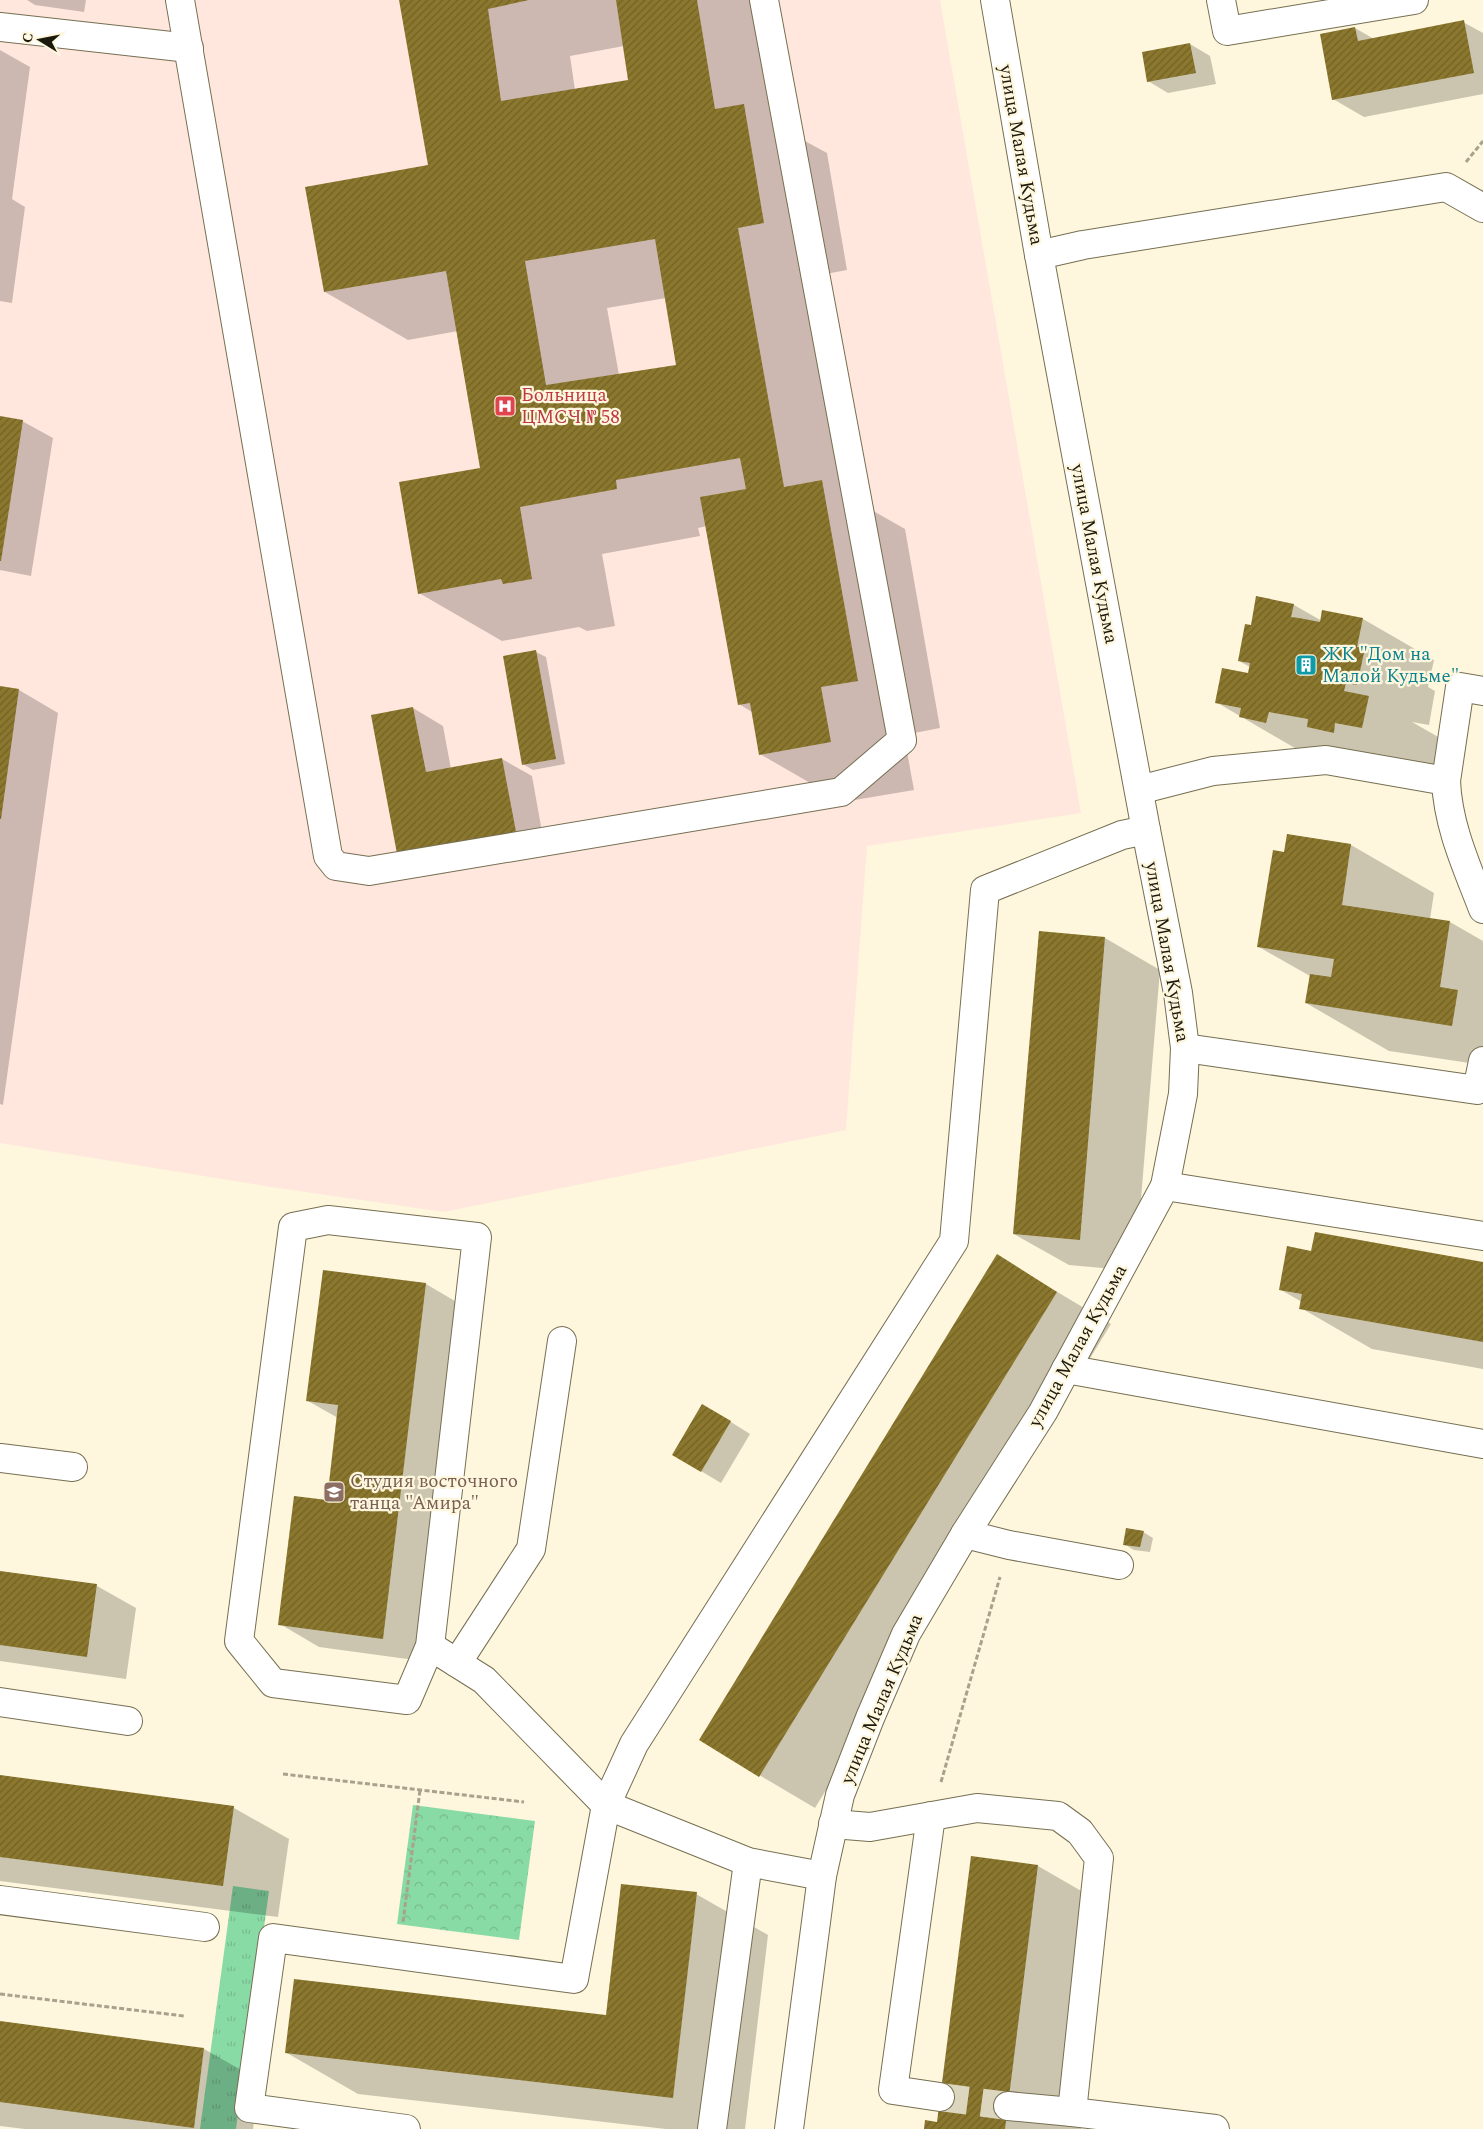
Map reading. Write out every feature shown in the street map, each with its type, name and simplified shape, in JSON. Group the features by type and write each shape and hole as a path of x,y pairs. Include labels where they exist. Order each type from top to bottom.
{"street":[{"path":"180,0 328,856 336,866 369,871 841,792 902,740 764,0"},
{"name":"улица Малая Кудьма","path":"789,2129 822,1876 840,1795 906,1634 964,1534 1043,1412 1165,1186 1183,1094 1185,1048 1178,993 1038,255 995,0"},
{"path":"1222,0 1227,32 1414,0"},
{"path":"0,27 189,48"},
{"path":"1038,255 1083,245 1446,186 1483,208"},
{"path":"1483,691 1460,687 1446,781 1447,799 1456,841 1483,909"},
{"path":"1138,790 1213,770 1326,760 1446,781"},
{"path":"406,2129 249,2108 273,1938 574,1979 606,1805 634,1744 954,1241 985,890 1122,835 1146,830"},
{"path":"1185,1048 1480,1090 1483,1061"},
{"path":"1165,1186 1483,1236"},
{"path":"328,1220 477,1237 430,1646 407,1700 273,1683 239,1641 293,1227 328,1220"},
{"path":"457,1663 531,1549 562,1341"},
{"path":"1066,1369 1483,1444"},
{"path":"0,1458 73,1467"},
{"path":"964,1534 1009,1545 1119,1565"},
{"path":"430,1646 484,1680 606,1805 748,1862 822,1876"},
{"path":"0,1702 128,1721"},
{"path":"833,1824 870,1827 978,1808 1058,1816 1080,1832 1099,1858 1072,2112"},
{"path":"931,1816 893,2090 940,2097"},
{"path":"712,2129 748,1862"},
{"path":"0,1900 205,1927"},
{"path":"1008,2106 1215,2129"}],"path":[{"path":"931,1816 1009,1545"},
{"path":"283,1774 524,1802"},
{"path":"399,1955 420,1790"},
{"path":"0,1994 184,2016"}],"shaded area":[{"name":"Больница ЦМСЧ № 58","path":"0,0 940,0 1081,813 867,846 846,1130 444,1212 271,1187 0,1143"}],"green space":[{"path":"413,1805 535,1821 519,1940 397,1924"},
{"path":"233,1886 269,1891 236,2129 200,2129"}],"building":[{"path":"399,0 529,0 488,9 501,101 628,80 616,0 697,0 715,109 744,104 764,223 738,228 784,487 822,480 858,681 821,687 831,742 759,755 750,703 738,705 700,497 746,489 740,458 616,480 617,489 520,507 532,579 503,584 501,579 418,594 399,482 480,468 446,271 324,292 305,187 428,165","holes":["655,239 676,365 546,385 525,261"]},
{"path":"1464,20 1474,73 1332,100 1320,34 1355,27 1358,41"},
{"path":"1190,43 1196,73 1147,82 1142,52"},
{"path":"0,416 23,420 1,561 0,561"},
{"name":"ЖК \"Дом на Малой Кудьме\"","path":"1256,596 1294,604 1291,617 1320,622 1322,610 1363,618 1357,647 1365,648 1357,685 1346,683 1344,691 1369,696 1362,728 1335,723 1334,733 1307,727 1308,719 1269,712 1266,723 1239,717 1241,708 1215,703 1222,668 1248,673 1250,663 1238,661 1245,624 1251,625"},
{"path":"536,650 556,759 522,765 503,656"},
{"path":"0,686 19,689 1,819 0,819"},
{"path":"413,707 426,772 502,758 517,837 398,859 371,715"},
{"path":"1287,834 1351,844 1342,905 1450,921 1440,987 1458,990 1452,1026 1305,1003 1310,974 1331,977 1334,959 1257,947 1273,850 1284,852"},
{"path":"1039,931 1105,937 1080,1240 1013,1234"},
{"path":"1315,1232 1483,1262 1483,1342 1299,1309 1302,1294 1279,1290 1287,1246 1311,1251"},
{"path":"997,1254 1057,1292 759,1777 699,1740"},
{"path":"323,1270 426,1283 383,1639 278,1625 294,1496 327,1500 338,1405 306,1401"},
{"path":"702,1404 731,1421 701,1472 672,1455"},
{"path":"1126,1528 1144,1531 1140,1547 1123,1545"},
{"path":"0,1571 97,1584 87,1657 0,1645"},
{"path":"0,1775 234,1806 223,1886 0,1857"},
{"path":"971,1856 1038,1865 1005,2129 924,2129 925,2120 937,2122"},
{"path":"621,1884 697,1892 673,2098 285,2053 294,1979 606,2015"},
{"path":"0,2021 204,2048 194,2128 0,2102"}],"tunnel":[{"path":"940,2097 1008,2106"}],"place":[{"name":"Больница ЦМСЧ № 58","path":"505,406"},
{"name":"ЖК \"Дом на Малой Кудьме\"","path":"1306,665"},
{"name":"Студия восточного танца \"Амира\"","path":"334,1492"}]}
